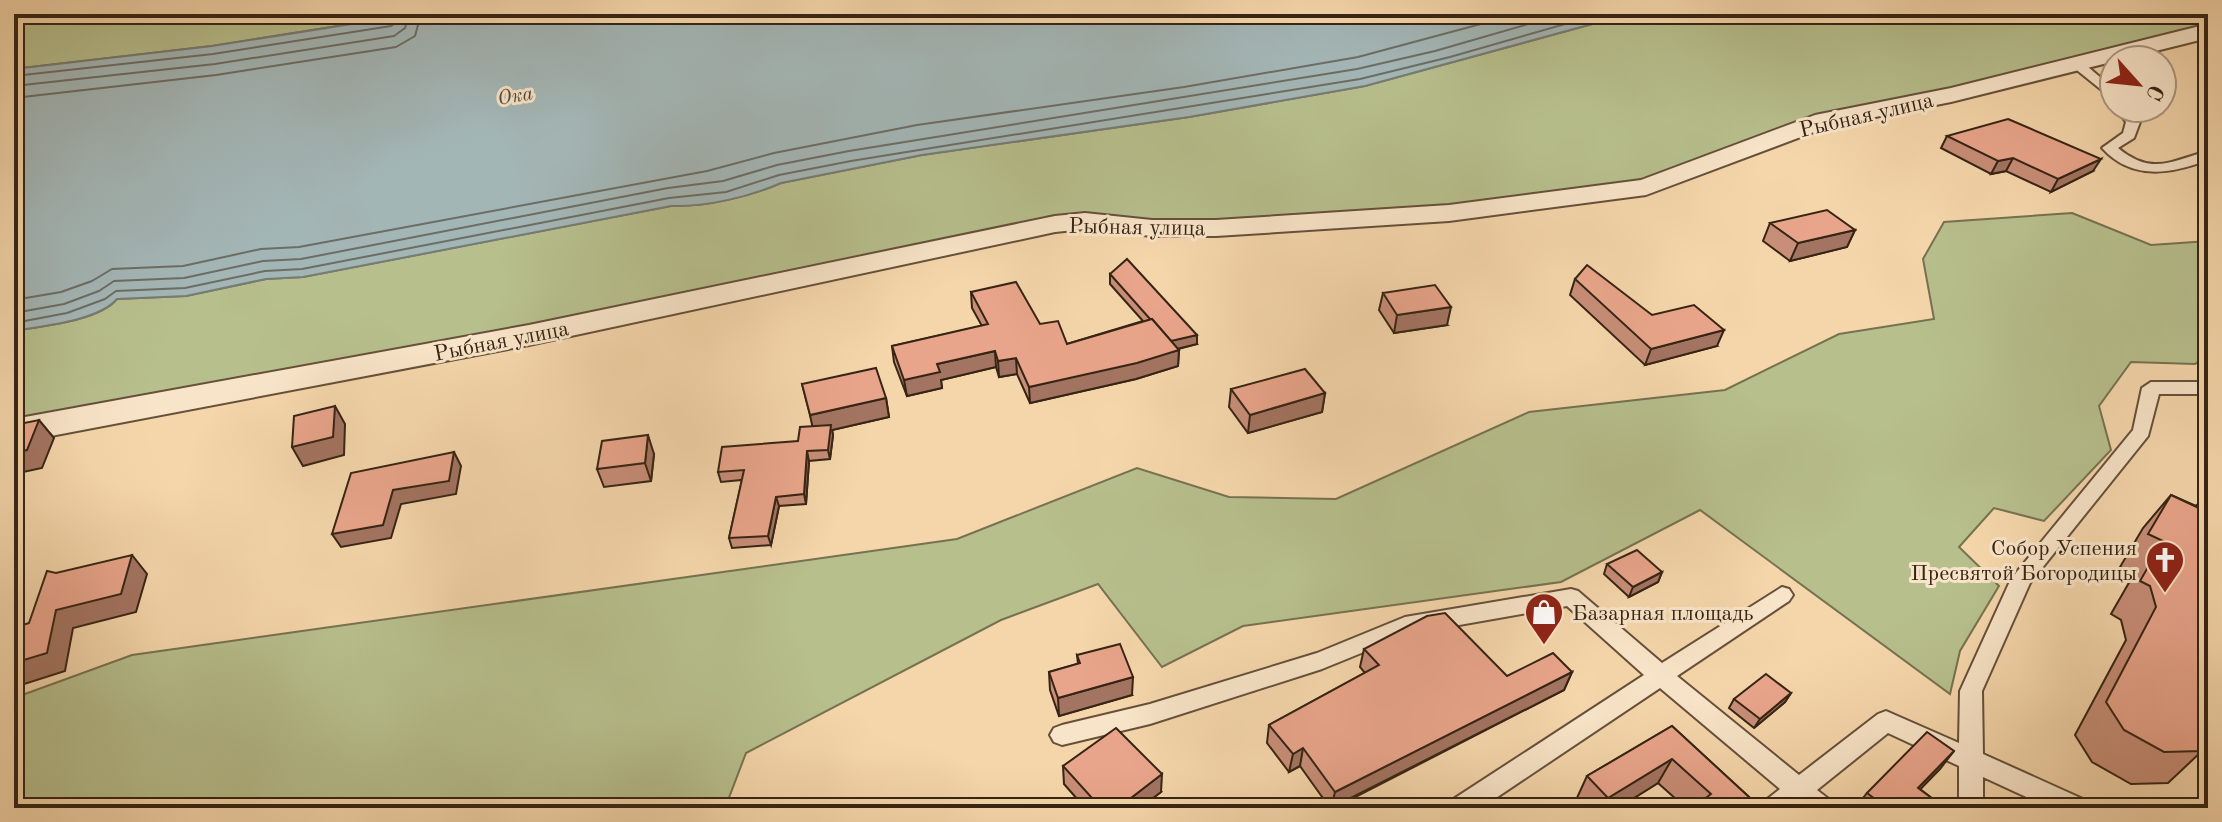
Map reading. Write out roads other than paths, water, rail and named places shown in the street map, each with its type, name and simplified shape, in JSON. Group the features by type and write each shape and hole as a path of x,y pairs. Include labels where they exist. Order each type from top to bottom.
{"street":[{"name":"Рыбная улица","path":"14,431 498,341 1055,224 1085,221 1152,228 1216,228 1449,213 1646,187 1824,120 1951,95 2208,31"}],"lane":[{"path":"2077,64 2098,80"},
{"path":"2132,124 2129,135 2109,148 2119,157 2143,167 2168,171 2208,155"},
{"path":"1971,808 1971,691 2021,579 2142,432 2151,388 2208,388"},
{"path":"1461,808 1782,595"},
{"path":"1062,735 1150,714 1308,665 1405,626 1571,597 1662,677 1821,808"},
{"path":"1775,808 1886,721 2076,808"}],"water":[{"name":"Ока","path":"415,14 1629,14 1365,86 1189,117 922,155 781,183 727,200 671,206 303,277 266,279 186,296 117,299 97,313 14,331 14,69 212,46"}],"place":[{"name":"Собор Успения Пресвятой Богородицы","path":"2165,594"},
{"name":"Базарная площадь","path":"1544,646"}]}
